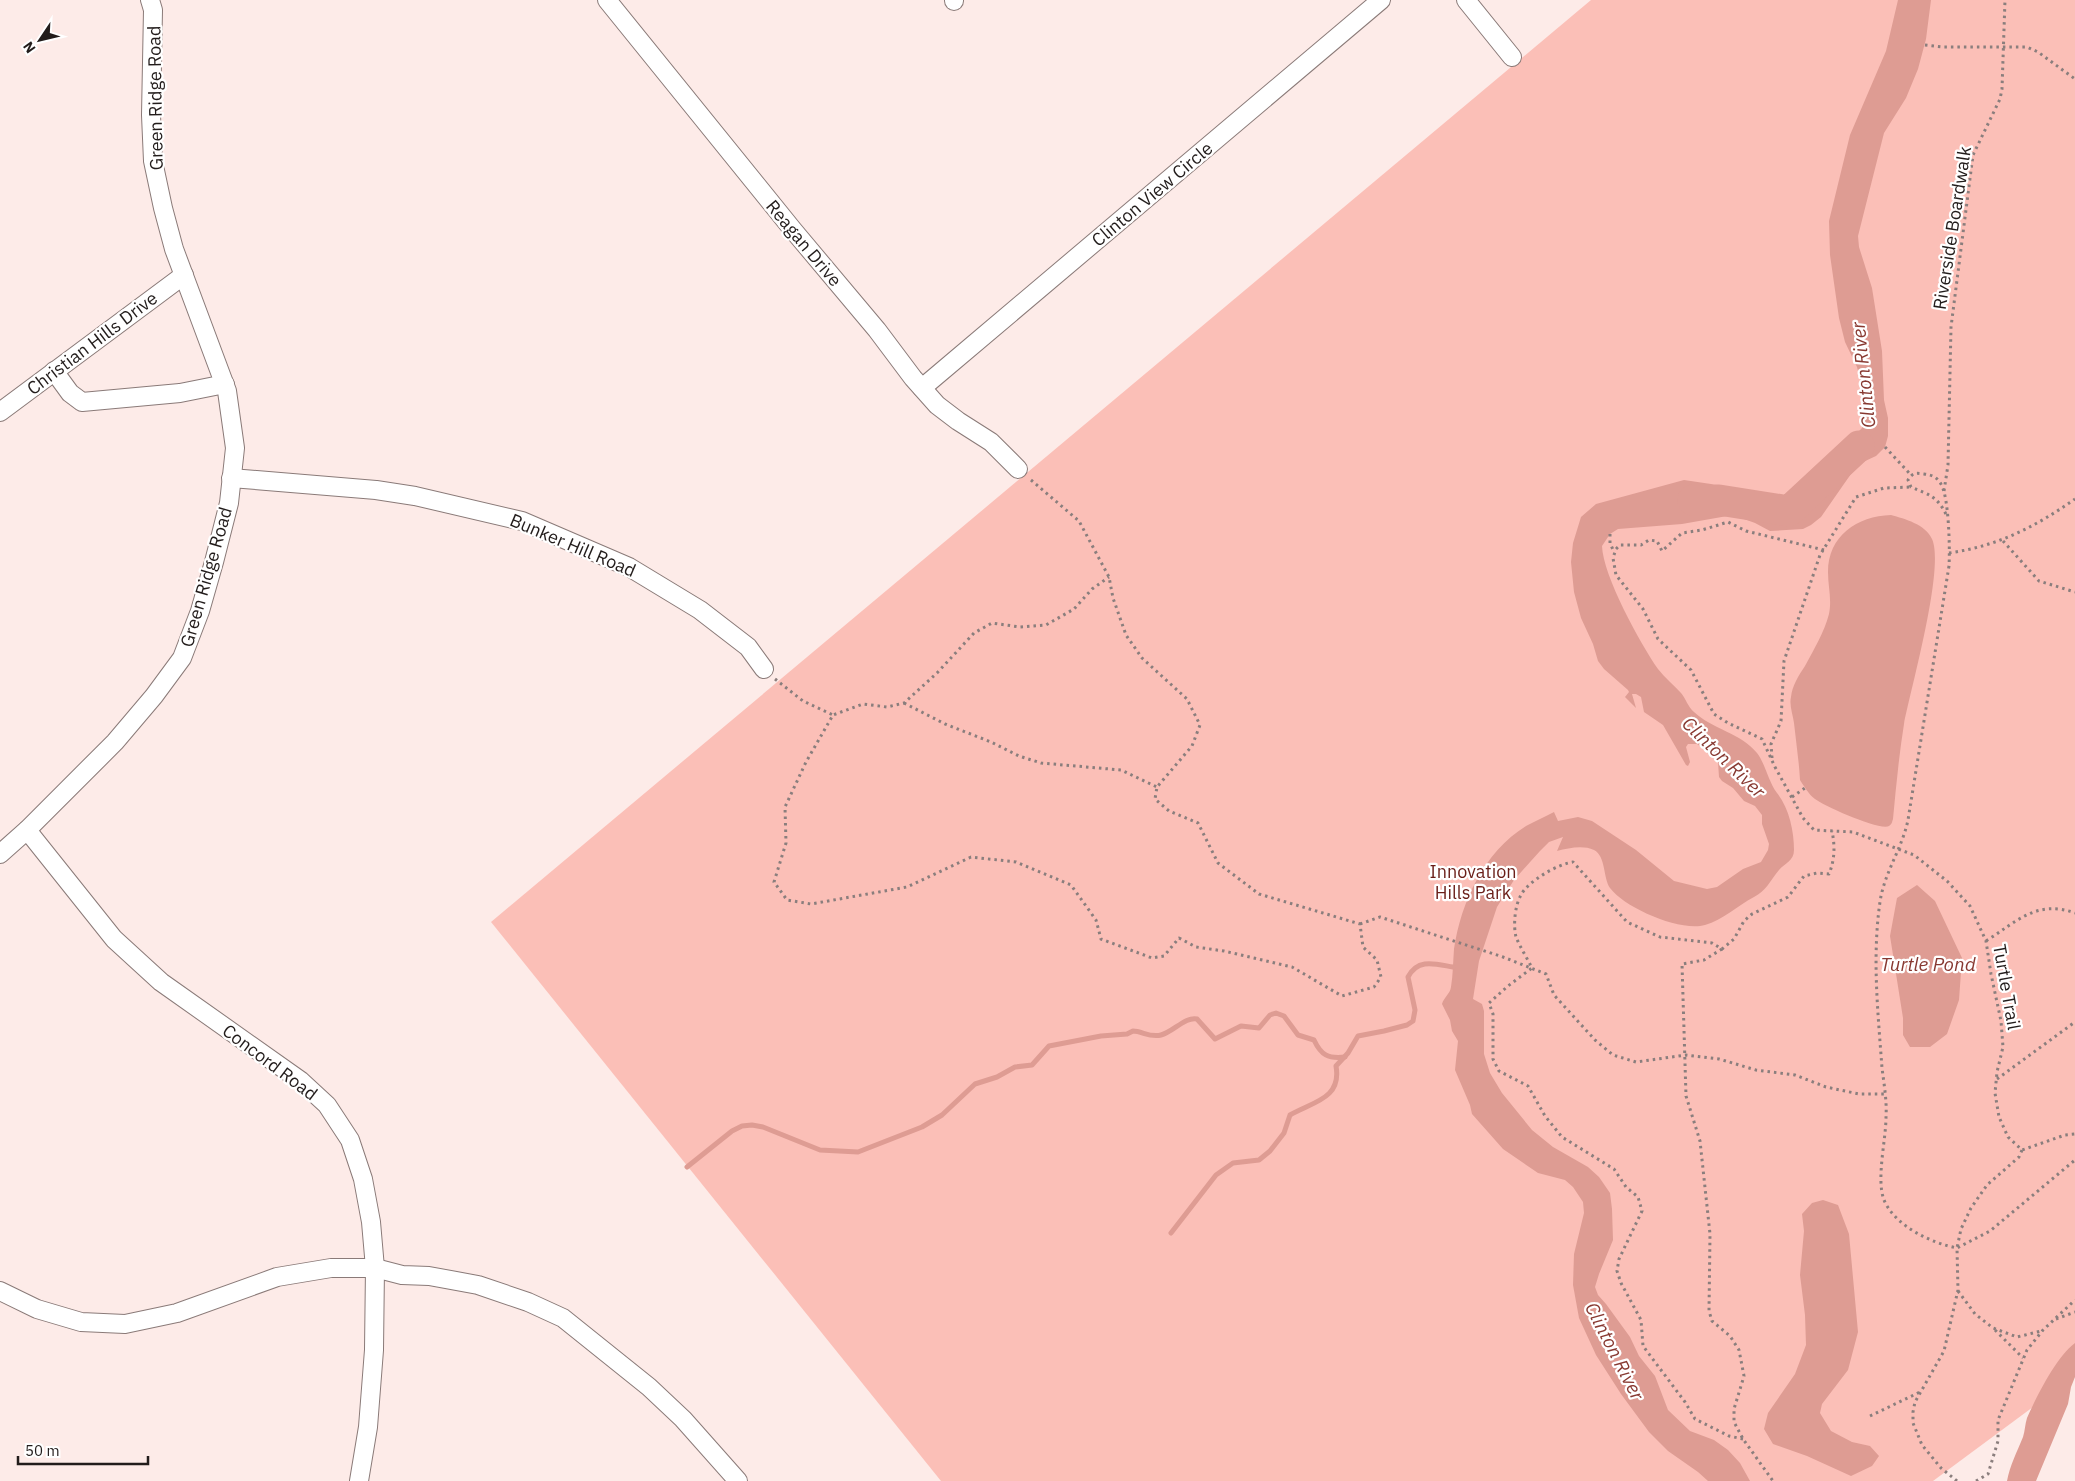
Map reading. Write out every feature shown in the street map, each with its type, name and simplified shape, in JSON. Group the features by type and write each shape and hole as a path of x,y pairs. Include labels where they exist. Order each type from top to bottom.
{"street":[{"name":"Green Ridge Road","path":"0,854 27,830 115,742 154,696 182,658 200,611 228,503 234,448 225,384 174,249 153,162 151,115 153,10 150,0"},
{"name":"Reagan Drive","path":"607,0 877,330 922,388 937,404 958,421 991,442 1018,469"},
{"name":"Clinton View Circle","path":"922,388 1382,0"},
{"path":"1466,0 1512,57"},
{"name":"Christian Hills Drive","path":"0,412 184,275"},
{"path":"54,371 70,393 82,402 180,393 225,384"},
{"name":"Bunker Hill Road","path":"231,478 376,490 415,496 522,521 629,568 700,610 748,647 764,669"},
{"name":"Concord Road","path":"27,830 114,939 161,982 300,1082 326,1106 350,1140 363,1179 371,1222 376,1268 374,1350 368,1427 359,1481"},
{"path":"0,1290 37,1309 81,1322 125,1324 177,1313 277,1278 331,1268 376,1268 402,1275 429,1276 478,1285 528,1302 563,1318 650,1387 683,1419 738,1481"}],"path":[{"name":"Riverside Boardwalk","path":"1958,1248 1932,1241 1906,1226 1890,1210 1885,1200 1881,1185 1886,1116 1876,970 1880,900 1890,863 1899,849 1908,820 1945,601 1950,553 1944,492 1948,465 1951,327 1974,155 2000,99 2005,0"},
{"path":"1924,45 1943,47 2027,47 2038,52 2075,79"},
{"path":"1885,447 1911,475"},
{"path":"1018,469 1079,521 1109,577 1113,598 1126,635 1142,658 1187,699 1200,725 1192,746 1157,787 1155,799 1169,810 1198,823 1218,863 1259,894 1360,924 1380,916 1503,957 1546,974 1554,995 1595,1040 1613,1055 1636,1062 1686,1055 1719,1059 1756,1070 1795,1075 1826,1088 1859,1094 1885,1094"},
{"path":"1911,487 1908,480 1911,475 1916,473 1936,478 1944,492"},
{"path":"1772,761 1771,744 1781,721 1784,661 1820,555 1856,497 1884,488 1911,487 1926,492 1939,501 1946,514"},
{"path":"1950,553 2002,541 2060,510 2075,499"},
{"path":"1614,553 1620,545 1641,545 1649,540 1657,541 1662,551 1682,533 1702,530 1728,522 1746,530 1824,550"},
{"name":"Turtle Trail","path":"1610,534 1616,575 1642,610 1658,638 1692,670 1714,714 1728,723 1762,739 1803,818 1814,830 1853,832 1914,854 1970,906 1986,942 2003,1047 1995,1093 1999,1116 2008,1137 2022,1150"},
{"path":"2002,541 2039,581 2075,592"},
{"path":"1109,577 1092,589 1074,609 1046,625 1020,627 992,623 974,634 937,673 904,703 887,707 863,704 833,715 806,762 785,808 786,843 774,882 787,900 811,904 907,887 971,857 1016,862 1071,885 1096,920 1101,939 1152,958 1164,956 1179,938 1196,947 1224,951 1292,966 1342,996 1374,987 1381,977 1378,960 1363,947 1360,924"},
{"path":"764,669 803,702 833,715"},
{"path":"904,703 944,724 992,742 1019,756 1041,763 1121,770 1157,787"},
{"path":"1792,797 1806,788"},
{"path":"1773,1481 1743,1439 1734,1422 1734,1409 1744,1376 1739,1350 1730,1336 1712,1321 1709,1311 1710,1234 1700,1141 1686,1096 1682,964 1704,960 1722,949 1734,939 1744,921 1752,914 1788,897 1804,876 1817,873 1829,874 1834,862 1832,831"},
{"path":"1532,968 1516,936 1515,919 1521,894 1540,876 1573,862 1627,922 1660,937 1712,943 1722,949"},
{"path":"1986,942 2032,912 2045,908 2075,912"},
{"path":"1532,968 1490,1002 1493,1059 1499,1071 1528,1086 1545,1116 1562,1137 1614,1169 1626,1186 1638,1197 1642,1212 1619,1259 1618,1272 1621,1282 1641,1320 1643,1346 1685,1402 1695,1419 1729,1436 1743,1439"},
{"path":"1996,1079 2075,1022"},
{"path":"1957,1481 1941,1468 1922,1445 1913,1423 1915,1402 1944,1351 1958,1290 1958,1248 1961,1229 1971,1208 1987,1185 2019,1157 2022,1150 2066,1135 2075,1134"},
{"path":"1958,1248 1990,1231 2075,1160"},
{"path":"1958,1290 1975,1314 1993,1328 2023,1358"},
{"path":"1976,1481 1988,1474 1998,1442 1998,1420 2023,1358 2033,1340 2075,1300"},
{"path":"2053,1320 2075,1312"},
{"path":"1993,1328 2017,1336 2043,1330"},
{"path":"1870,1416 1921,1392"}],"green space":[{"name":"Innovation Hills Park","path":"1591,0 2075,0 2075,1376 1933,1481 941,1481 491,922"}],"water":[{"path":"1898,0 1931,0 1926,39 1918,69 1906,98 1884,133 1858,236 1859,247 1872,288 1882,351 1884,400 1888,418 1888,436 1885,447 1876,456 1863,462 1853,471 1821,517 1803,529 1770,531 1733,515 1682,524 1618,529 1610,534 1602,546 1604,559 1615,591 1633,627 1658,669 1681,693 1690,708 1701,718 1743,741 1757,753 1788,813 1793,835 1794,854 1758,895 1718,920 1705,925 1694,926 1668,922 1654,917 1617,896 1608,884 1601,857 1594,850 1581,847 1557,851 1563,837 1549,842 1514,880 1497,907 1479,961 1473,999 1482,1004 1484,1011 1484,1054 1490,1073 1502,1093 1532,1130 1553,1147 1588,1167 1599,1177 1610,1193 1613,1240 1595,1287 1598,1295 1630,1337 1639,1356 1655,1376 1668,1410 1690,1431 1714,1440 1728,1450 1740,1463 1750,1481 1708,1481 1668,1451 1649,1432 1621,1394 1596,1355 1579,1318 1573,1285 1574,1254 1584,1213 1583,1202 1573,1187 1565,1180 1538,1173 1503,1149 1472,1114 1455,1070 1458,1041 1452,1031 1450,1020 1442,1004 1451,987 1457,931 1469,896 1477,880 1498,850 1511,837 1526,826 1554,812 1558,821 1578,817 1592,821 1636,850 1674,881 1707,889 1717,887 1743,869 1761,862 1768,850 1769,844 1762,824 1762,815 1755,806 1744,801 1733,788 1722,781 1719,777 1718,762 1711,754 1697,744 1688,744 1686,747 1690,762 1688,766 1686,765 1663,725 1644,712 1641,697 1632,694 1636,708 1625,697 1629,692 1628,690 1604,669 1598,661 1593,644 1581,618 1574,592 1571,562 1573,543 1581,517 1596,504 1684,480 1711,484 1726,489 1741,508 1752,511 1806,496 1817,487 1844,456 1856,434 1862,428 1865,413 1861,382 1857,367 1845,342 1839,318 1830,255 1829,221 1850,135 1886,51"},
{"path":"1891,515 1925,529 1932,539 1935,554 1931,600 1926,628 1904,724 1893,819 1889,826 1884,827 1864,822 1829,807 1815,799 1807,790 1800,780 1791,700 1794,685 1819,641 1829,614 1828,572 1829,559 1833,548 1839,538 1856,524 1867,519"},
{"name":"Turtle Pond","path":"1917,885 1935,901 1962,958 1959,1000 1947,1034 1930,1047 1910,1047 1903,1035 1903,1018 1890,936 1897,898"},
{"path":"1823,1200 1838,1205 1849,1234 1858,1332 1848,1370 1822,1404 1820,1413 1831,1431 1852,1442 1870,1446 1879,1456 1872,1466 1851,1476 1807,1456 1773,1444 1764,1429 1768,1413 1795,1374 1806,1345 1805,1315 1800,1275 1804,1231 1802,1214 1812,1203"},
{"path":"2075,1343 2075,1377 2068,1404 2036,1481 2007,1481 2023,1437 2027,1418 2036,1399 2054,1367"}],"waterway":[{"name":"Clinton River","path":"1693,500 1719,500 1789,511 1859,446"},
{"path":"1171,1233 1216,1175 1233,1163 1259,1160 1270,1151 1284,1133 1290,1115 1330,1093 1337,1077 1336,1066 1348,1053 1358,1036 1407,1025 1413,1021 1415,1010 1408,977 1412,971 1417,967 1428,964 1453,967"},
{"path":"687,1167 732,1131 742,1126 752,1125 763,1127 820,1150 858,1152 922,1127 942,1115 975,1084 997,1077 1015,1067 1032,1065 1049,1046 1101,1036 1127,1034 1133,1031 1153,1036 1161,1035 1193,1019 1197,1019 1215,1039 1241,1026 1259,1028 1270,1015 1276,1013 1284,1016 1298,1035 1314,1040 1319,1049 1326,1055 1345,1057"}]}
